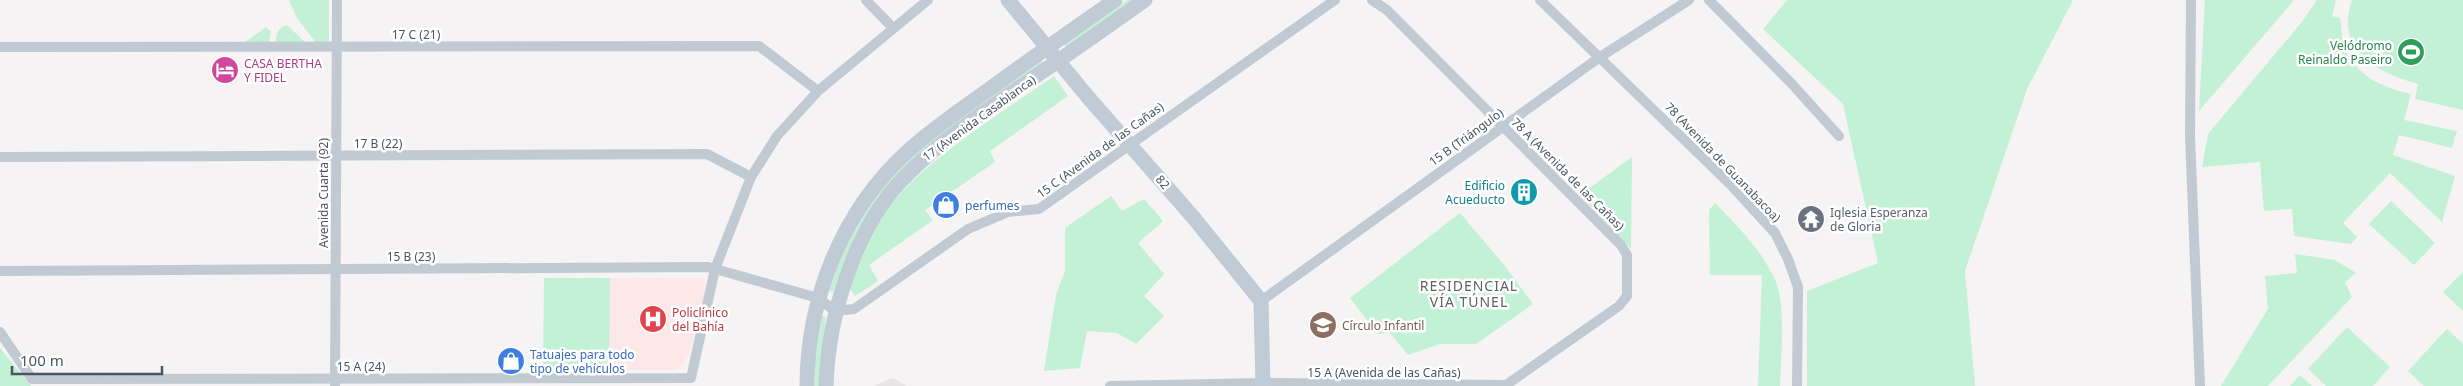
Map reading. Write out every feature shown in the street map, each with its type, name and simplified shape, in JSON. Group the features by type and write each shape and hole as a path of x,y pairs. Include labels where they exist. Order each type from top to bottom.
{"main road":[{"name":"82","path":"1008,0 1048,46 1058,61 1193,217 1261,301"},
{"name":"17 (Avenida Casablanca)","path":"807,386 809,343 818,298 843,237 874,187 906,153 943,123 1048,46 1115,0"},
{"name":"17 (Avenida Casablanca)","path":"826,386 828,353 835,311 855,255 880,208 898,184 920,162 954,134 1145,0"},
{"path":"1261,301 1263,385"}],"street":[{"name":"Avenida Cuarta (92)","path":"335,382 337,0"},
{"path":"866,0 892,28"},
{"path":"715,269 751,177 777,136 818,90 928,0"},
{"name":"15 C (Avenida de las Cañas)","path":"835,311 854,309 861,306 968,230 1008,212 1039,208 1335,0"},
{"name":"78 A (Avenida de las Cañas)","path":"1372,0 1387,10 1622,245 1627,255 1627,296"},
{"name":"78 (Avenida de Guanabacoa)","path":"1540,0 1732,186 1774,232 1788,259 1798,287 1797,386"},
{"name":"15 B (Triángulo)","path":"1261,301 1600,57 1689,0"},
{"path":"1709,0 1791,83 1839,136"},
{"path":"2191,0 2190,136 2200,386"},
{"name":"17 C (21)","path":"0,47 759,46 818,90"},
{"name":"17 B (22)","path":"0,157 707,154 751,177"},
{"name":"15 B (23)","path":"0,272 708,267 818,298"},
{"name":"15 A (24)","path":"0,332 32,379 335,382 691,378 715,269"},
{"name":"15 A (Avenida de las Cañas)","path":"1110,386 1506,385 1619,306 1627,296"},
{"path":"818,298 835,311"}],"shaded area":[{"name":"Policlínico del Bahía","path":"610,278 701,278 706,284 689,354 682,366 672,370 609,370"},
{"path":"893,378 907,386 873,386"}],"green space":[{"path":"289,0 329,0 329,44 317,44 297,18"},
{"path":"1127,0 1136,0 1066,48 1064,44"},
{"path":"1787,0 2073,0 2027,89 1965,271 1975,386 1807,386 1807,291 1878,263 1843,104 1763,29"},
{"path":"2205,0 2294,0 2199,111"},
{"path":"2317,0 2336,0 2332,16 2340,18 2344,46 2355,65 2362,72 2380,84 2411,94 2404,120 2457,131 2452,148 2399,135 2393,155 2455,176 2442,222 2390,173 2343,223 2357,237 2351,244 2294,236 2292,209 2264,211 2260,162 2202,167 2208,134 2301,23"},
{"name":"Velódromo Reinaldo Paseiro","path":"2352,0 2463,0 2463,110 2415,99 2418,84 2388,73 2374,66 2363,57 2354,46 2349,33 2348,18"},
{"path":"287,25 307,44 276,42 278,31 281,27"},
{"path":"266,27 271,32 269,43 244,43"},
{"path":"1041,60 1044,64 868,217 848,252 833,292 829,291 842,251 858,220 878,191 928,142"},
{"path":"1054,76 1068,96 990,151 995,162 925,210 933,220 869,265 878,281 855,296 849,288 867,246 890,206 906,188 924,170 967,136"},
{"path":"1632,157 1631,249 1580,195"},
{"path":"1111,196 1122,211 1144,199 1163,221 1138,243 1164,274 1144,296 1164,316 1136,344 1117,333 1087,331 1080,368 1044,371 1056,295 1065,271 1065,228"},
{"path":"2391,201 2435,243 2414,265 2369,224"},
{"path":"1715,203 1757,250 1776,282 1782,319 1780,386 1758,386 1762,275 1710,275 1709,210"},
{"path":"1460,213 1504,265 1533,304 1476,344 1440,344 1408,355 1390,333 1378,334 1350,298"},
{"path":"2295,254 2335,260 2356,273 2345,282 2352,297 2268,386 2221,386 2268,309 2265,276 2297,273"},
{"path":"2463,272 2463,311 2443,292"},
{"path":"544,278 610,278 609,370 543,370"},
{"path":"822,316 826,317 819,386 815,386 815,358"},
{"path":"2347,327 2390,367 2373,386 2326,386 2308,369"},
{"path":"2447,329 2463,344 2463,386 2424,386 2408,371"},
{"path":"0,348 31,386 0,386"},
{"path":"2300,375 2312,386 2290,386"}],"place":[{"name":"Velódromo Reinaldo Paseiro","path":"2411,52"},
{"name":"CASA BERTHA Y FIDEL","path":"225,70"},
{"name":"Edificio Acueducto","path":"1524,192"},
{"name":"perfumes","path":"946,205"},
{"name":"Iglesia Esperanza de Gloria","path":"1811,219"},
{"name":"Policlínico del Bahía","path":"653,319"},
{"name":"Círculo Infantil","path":"1323,325"},
{"name":"Tatuajes para todo tipo de vehículos","path":"511,361"}],"district":[{"name":"RESIDENCIAL VÍA TÚNEL","path":"1469,294"}]}
